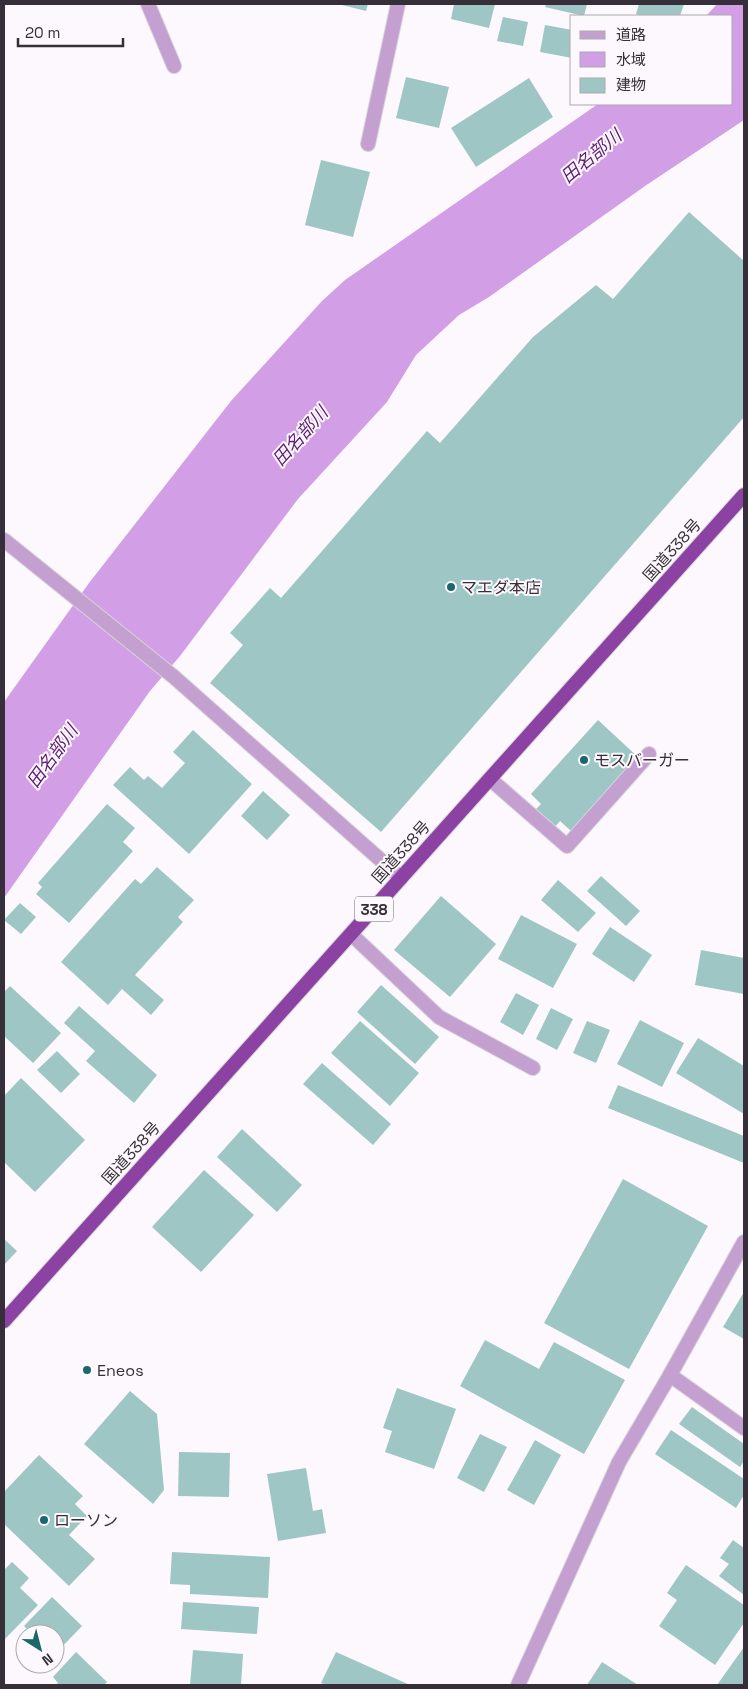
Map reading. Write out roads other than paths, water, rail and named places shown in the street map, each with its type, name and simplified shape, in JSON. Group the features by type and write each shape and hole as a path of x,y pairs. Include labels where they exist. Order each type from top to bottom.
{"highway":[{"name":"国道338号","path":"4,1321 352,935 744,495"}],"street":[{"path":"148,4 174,66"},
{"path":"368,144 398,4"},
{"path":"4,540 174,677 401,878"},
{"path":"490,779 567,846 649,754"},
{"path":"352,935 439,1017 533,1068"},
{"path":"518,1685 619,1462 744,1242"},
{"path":"670,1375 744,1428"}],"water":[{"name":"田名部川","path":"717,4 744,4 744,120 645,186 489,297 459,315 416,355 387,402 298,499 180,656 150,691 4,898 4,702 89,583 231,401 322,301 345,280 597,105 733,105 733,15 707,15"}],"place":[{"name":"マエダ本店","path":"451,587"},
{"name":"モスバーガー","path":"584,760"},
{"name":"Eneos","path":"87,1370"},
{"name":"ローソン","path":"44,1520"}]}
